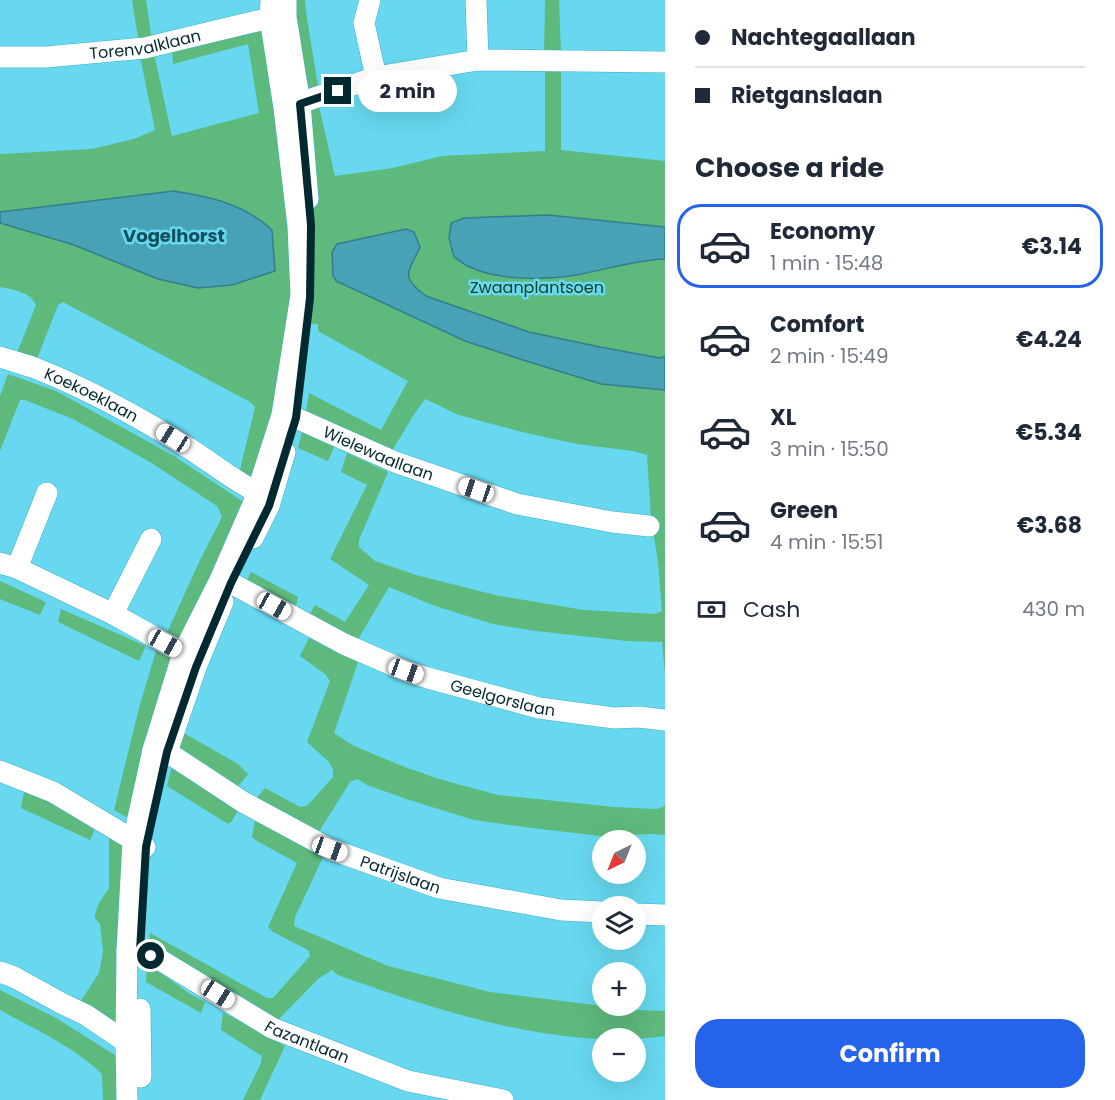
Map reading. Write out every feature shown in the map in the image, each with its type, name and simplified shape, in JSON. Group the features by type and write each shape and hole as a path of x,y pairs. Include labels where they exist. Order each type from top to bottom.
{"street":[{"path":"370,0 364,23 376,77"},
{"path":"476,0 478,60"},
{"path":"127,1100 133,1045 134,950 140,844 160,751 189,660 264,496 289,417 310,298 311,225 278,9"},
{"name":"Torenvalklaan","path":"0,57 46,57 145,48 278,9"},
{"path":"292,106 376,77 478,60 665,62"},
{"name":"Koekoeklaan","path":"0,357 34,368 116,406 176,440 264,496"},
{"name":"Wielewaallaan","path":"289,417 395,462 517,504 612,522 649,526"},
{"path":"47,493 8,565 113,614 189,660"},
{"path":"113,614 151,538"},
{"name":"Geelgorslaan","path":"225,582 344,644 428,678 539,708 614,718 639,717 664,720"},
{"name":"Patrijslaan","path":"160,751 243,802 330,849 439,888 561,910 592,911"},
{"path":"0,771 53,792 140,844"},
{"path":"646,914 665,915"},
{"name":"Fazantlaan","path":"134,950 162,961 272,1028 408,1081 503,1100"},
{"path":"0,972 86,1015 133,1045 141,1100"}],"green space":[{"path":"132,0 146,0 152,41 139,43"},
{"path":"293,0 305,0 318,86 309,89 294,20"},
{"path":"545,0 559,0 561,52 544,53"},
{"name":"Zwaanplantsoen","path":"268,26 309,104 318,102 335,176 393,168 442,156 545,151 545,65 561,64 561,150 665,161 665,675 662,642 627,641 493,624 435,606 389,587 357,641 308,617 315,605 345,622 369,585 330,559 367,485 341,472 347,453 388,472 359,540 359,547 375,561 416,575 495,595 584,610 655,614 662,611 658,562 651,519 647,455 526,433 459,415 425,399 392,451 306,411 309,393 381,430 408,381 318,331 318,324 292,322 284,381 255,481 239,474 255,407 250,402 63,302 58,305 35,364 15,358 36,305 25,294 0,287 0,154 92,149 134,139 155,130 140,56 154,53 172,136 259,113 248,44 173,64 172,50"},
{"path":"8,374 56,391 174,456 245,503 184,645 166,635 222,517 217,506 150,462 73,419 25,400 20,400 0,451 0,396"},
{"path":"302,432 334,447 328,461 298,448"},
{"path":"251,572 298,597 295,611 245,584"},
{"path":"0,581 46,602 40,615 0,599"},
{"path":"61,609 146,646 139,661 58,622"},
{"path":"309,638 358,662 334,733 352,745 439,779 498,795 614,807 657,809 665,806 665,835 646,834 646,830 592,830 592,835 474,820 406,799 367,785 358,779 350,782 317,835 254,801 265,788 300,807 307,806 333,777 333,770 329,762 307,742 330,681 325,674 300,656"},
{"path":"156,651 177,660 126,817 114,810 139,708"},
{"path":"182,732 238,764 248,774 236,789 177,746"},
{"path":"172,766 238,811 232,821 228,824 167,786"},
{"path":"25,788 98,822 90,840 21,808"},
{"path":"255,820 324,855 295,917 294,926 388,966 490,992 592,1005 592,1016 646,1016 646,1010 665,1011 665,1036 646,1037 646,1028 592,1028 592,1038 584,1038 500,1025 417,1002 338,975 332,970 318,979 277,1021 149,944 150,933 267,998 273,998 310,956 308,950 273,932 268,927 297,863 252,837"},
{"path":"111,830 127,844 119,1024 78,1005 99,973 103,951 100,924 95,914 109,888"},
{"path":"147,963 205,1002 201,1013 146,982"},
{"path":"0,990 56,1018 118,1057 118,1100 103,1100 102,1074 91,1064 53,1039 0,1010"},
{"path":"223,1012 285,1046 260,1100 243,1100 261,1063 262,1056 221,1030"}],"water":[{"path":"174,191 226,203 261,221 272,230 275,271 232,285 198,288 158,279 74,245 0,223 0,212"},
{"path":"548,215 665,227 665,259 641,261 570,276 532,278 505,277 481,271 454,257 449,238 451,223 464,218"},
{"path":"406,229 414,232 420,247 410,268 409,278 426,296 529,332 660,358 665,356 665,390 601,384 465,341 336,281 333,276 332,252 337,244"}],"district":[{"name":"Vogelhorst","path":"174,235"}],"route":[{"path":"151,956 140,951 146,847 167,752 196,667 231,583 269,506 296,418 310,298 311,225 300,104 338,91"}]}
